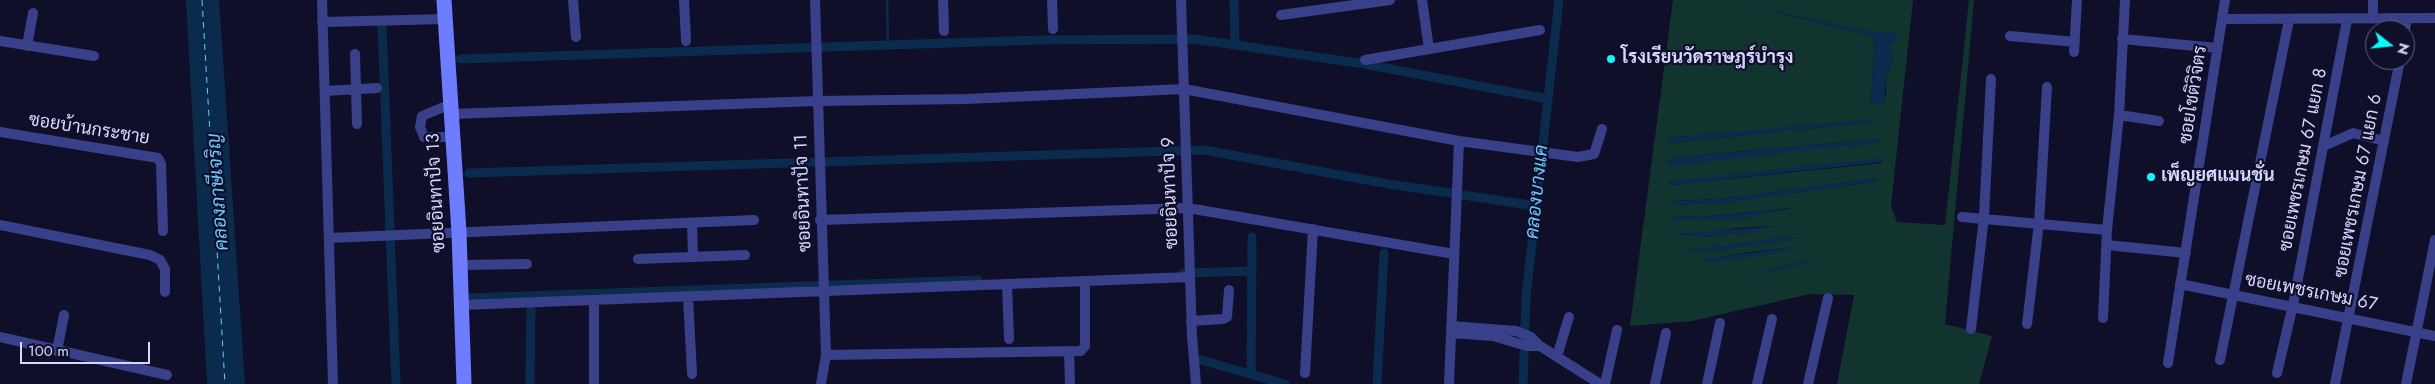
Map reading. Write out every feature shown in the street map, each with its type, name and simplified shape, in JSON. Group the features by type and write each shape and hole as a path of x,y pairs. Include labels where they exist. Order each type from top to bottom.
{"street":[{"path":"322,0 333,384"},
{"name":"ซอยอินทาปัจ 13","path":"444,0 459,232 464,384"},
{"path":"573,0 576,37"},
{"path":"684,0 686,41"},
{"name":"ซอยอินทาปัจ 11","path":"815,0 820,220 826,355 822,384"},
{"path":"942,0 944,31"},
{"path":"1052,0 1053,29"},
{"name":"ซอยอินทาปัจ 9","path":"1181,0 1191,321 1196,384"},
{"path":"1281,16 1390,0"},
{"path":"1422,0 1429,49"},
{"path":"2010,36 2074,47 2077,0"},
{"path":"2103,318 2107,230 2118,115 2125,0"},
{"name":"ซอยโชติวิจิตร","path":"2168,363 2225,0"},
{"path":"2372,19 2373,0"},
{"path":"27,46 33,13"},
{"path":"322,22 446,18"},
{"path":"2223,19 2347,20 2435,18"},
{"path":"2220,360 2289,20"},
{"name":"ซอยเพชรเกษม 67 แยก 8","path":"2277,372 2293,305 2347,20"},
{"path":"1365,60 1540,30"},
{"path":"2122,39 2217,48"},
{"path":"0,41 94,56"},
{"path":"355,54 357,124"},
{"name":"ซอยเพชรเกษม 67 แยก 6","path":"2335,384 2398,70"},
{"path":"1971,329 1984,217 1991,79"},
{"path":"2027,324 2039,223 2047,87"},
{"path":"325,91 377,88"},
{"path":"453,137 424,137 420,127 422,116 451,109 966,99 1184,89 1459,141 1578,157 1594,154 1602,129"},
{"path":"2118,115 2160,121"},
{"name":"ซอยบ้านกระชาย","path":"0,132 158,158 161,164 163,231"},
{"path":"2326,145 2353,133 2384,140"},
{"path":"1449,384 1459,141"},
{"path":"820,220 1188,208 1454,254"},
{"path":"1962,217 1984,217 2107,230"},
{"path":"329,238 754,220"},
{"path":"692,223 693,257"},
{"path":"0,225 150,255 160,260 164,269 164,292"},
{"path":"1305,373 1313,229"},
{"path":"2406,384 2435,240"},
{"path":"2106,245 2186,252"},
{"path":"638,259 745,255"},
{"path":"460,265 527,264"},
{"path":"462,306 823,288 1007,284 1190,277"},
{"path":"826,355 1069,352 1084,350 1085,281"},
{"path":"1007,284 1009,339"},
{"name":"ซอยเพชรเกษม 67","path":"2180,284 2293,305 2435,336"},
{"path":"1191,321 1223,319 1227,317 1229,290"},
{"path":"688,296 692,374"},
{"path":"1808,384 1828,298"},
{"path":"594,300 594,384"},
{"path":"57,351 64,315"},
{"path":"1556,356 1569,317"},
{"path":"1757,384 1772,319"},
{"path":"1707,384 1720,323"},
{"path":"1451,330 1494,332 1529,341 1600,384"},
{"path":"1605,384 1617,330"},
{"path":"1655,384 1666,333"},
{"path":"0,337 167,375"},
{"path":"1069,352 1070,384"}],"green space":[{"path":"1673,0 1913,0 1891,206 1897,222 1945,225 1969,0 1974,0 1945,324 1992,336 1979,384 1837,384 1854,295 1810,294 1692,321 1630,326","holes":["1766,10 1875,33 1896,32 1889,48 1893,60 1886,76 1886,96 1871,105 1875,36","1873,122 1670,143 1667,138","1881,139 1667,161 1677,157","1882,159 1881,163 1671,185 1669,182","1879,178 1876,182 1718,203 1672,205 1672,201 1718,199","1790,208 1735,220 1672,216 1703,217","1773,226 1711,237 1680,234 1718,232 1736,228","1794,247 1771,254 1701,260 1750,252"]}],"water":[{"name":"คลองภาษีเจริญ","path":"186,0 219,0 245,384 207,384"},
{"path":"1750,6 1875,32 1896,32 1895,43 1889,48 1893,60 1886,76 1884,104 1871,105 1875,36"},
{"path":"1872,119 1874,122 1670,143 1666,138"},
{"path":"1881,139 1880,143 1665,166 1667,161 1677,157"},
{"path":"1882,158 1881,162 1671,185 1669,181"},
{"path":"1879,178 1876,182 1718,203 1672,205 1672,201 1718,199"},
{"path":"1794,208 1735,220 1677,220 1671,216 1703,217"},
{"path":"1776,226 1751,233 1711,237 1675,234"},
{"path":"1786,237 1802,238 1715,251 1679,251"},
{"path":"1798,246 1771,254 1710,263 1699,260"},
{"path":"1817,257 1803,264 1752,275 1774,268"}],"waterway":[{"path":"887,0 888,45"},
{"path":"1234,0 1235,45"},
{"name":"คลองบางแค","path":"1523,384 1526,297 1559,0"},
{"path":"382,25 396,384"},
{"path":"460,59 1040,40 1195,39 1364,64 1548,99"},
{"path":"469,173 1204,150 1389,184 1536,206"},
{"path":"1251,373 1252,237"},
{"path":"1377,384 1384,253"},
{"path":"1183,273 1252,271"},
{"path":"468,298 978,280"},
{"path":"530,384 531,310"},
{"path":"1201,360 1285,384"}],"ferry route":[{"path":"202,0 225,384"}],"place":[{"name":"โรงเรียนวัดราษฎร์บำรุง","path":"1611,59"},
{"name":"เพ็ญยศแมนชั่น","path":"2151,177"}]}
